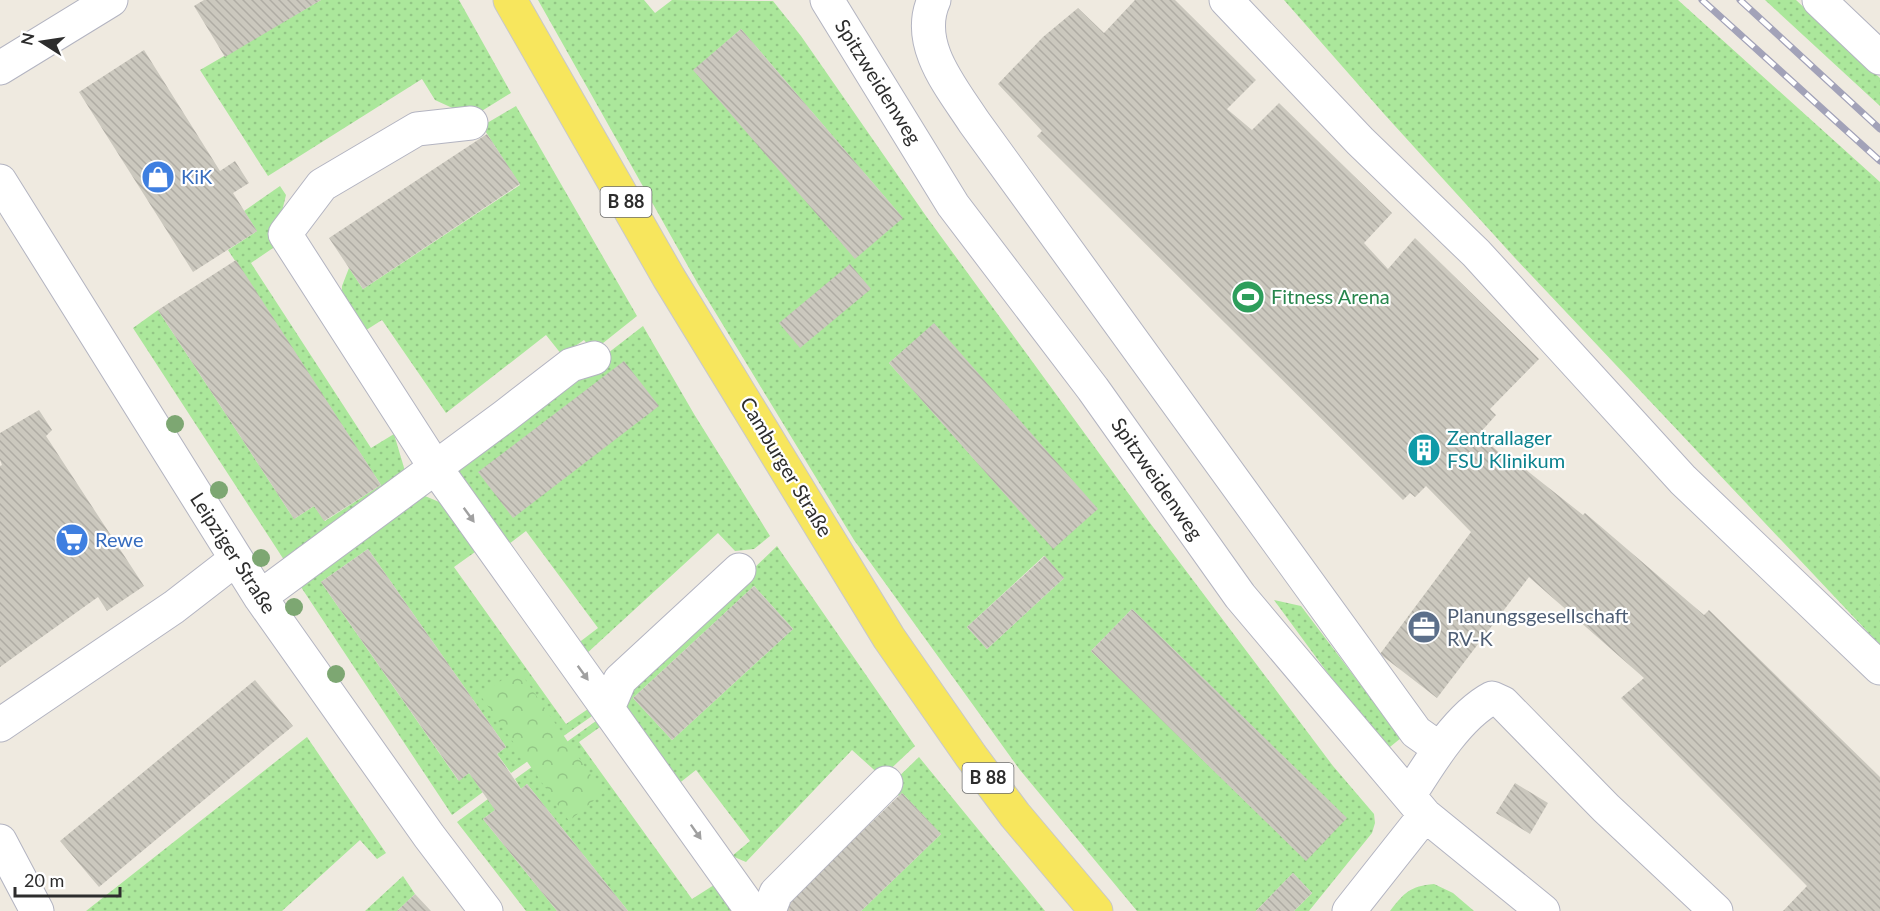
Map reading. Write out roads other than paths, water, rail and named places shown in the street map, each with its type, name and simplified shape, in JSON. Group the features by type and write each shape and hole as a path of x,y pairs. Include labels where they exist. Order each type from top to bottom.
{"main road":[{"name":"Camburger Straße","path":"510,0 669,278 889,638 1015,815 1096,911"}],"street":[{"path":"0,68 111,0"},
{"name":"Spitzweidenweg","path":"827,0 953,205 1093,389 1240,596 1417,805 1543,911"},
{"path":"934,0 930,10 928,33 936,59 939,68 974,122 1416,732 1440,749"},
{"path":"1226,0 1360,141 1476,253 1683,480 1880,668"},
{"path":"1819,0 1880,58"},
{"path":"471,123 417,129 322,185 285,234 435,467 752,911"},
{"name":"Leipziger Straße","path":"0,181 260,597 422,827 486,911"},
{"path":"260,597 571,365 594,358"},
{"path":"0,725 174,607 236,559"},
{"path":"608,708 620,680 739,570"},
{"path":"1349,911 1417,805 1440,749 1482,703 1492,698 1503,703 1606,808 1716,911"},
{"path":"768,911 776,893 886,783"},
{"path":"0,841 38,911"}],"railway":[{"path":"1702,0 1880,161"},
{"path":"1740,0 1880,129"}],"place":[{"name":"KiK","path":"158,177"},
{"name":"Fitness Arena","path":"1248,297"},
{"name":"Zentrallager FSU Klinikum","path":"1424,450"},
{"name":"Rewe","path":"72,540"},
{"name":"Planungsgesellschaft RV-K","path":"1424,627"}]}
